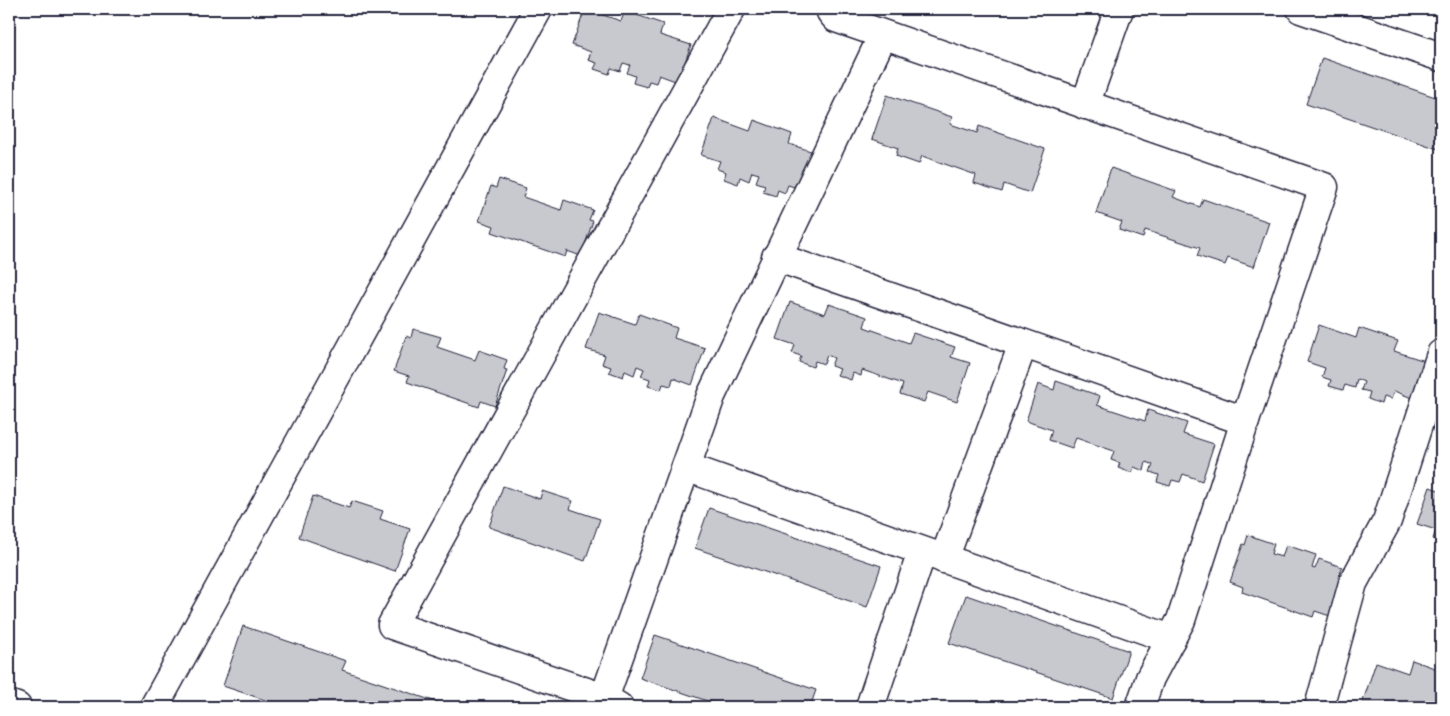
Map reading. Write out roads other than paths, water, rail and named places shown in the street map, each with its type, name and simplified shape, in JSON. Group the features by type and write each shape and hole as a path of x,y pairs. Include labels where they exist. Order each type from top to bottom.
{"street":[{"path":"154,707 538,9"},
{"path":"731,9 392,625 608,704 711,396 883,35"},
{"path":"832,9 831,12 836,18 1324,188 1180,620 1150,678 1140,707"},
{"path":"1085,104 1119,9"},
{"path":"1301,9 1441,57"},
{"path":"776,257 1245,421"},
{"path":"870,707 1023,344"},
{"path":"1319,707 1353,583 1387,521 1404,474 1441,354"},
{"path":"686,467 1171,639"},
{"path":"9,704 17,707"}]}
